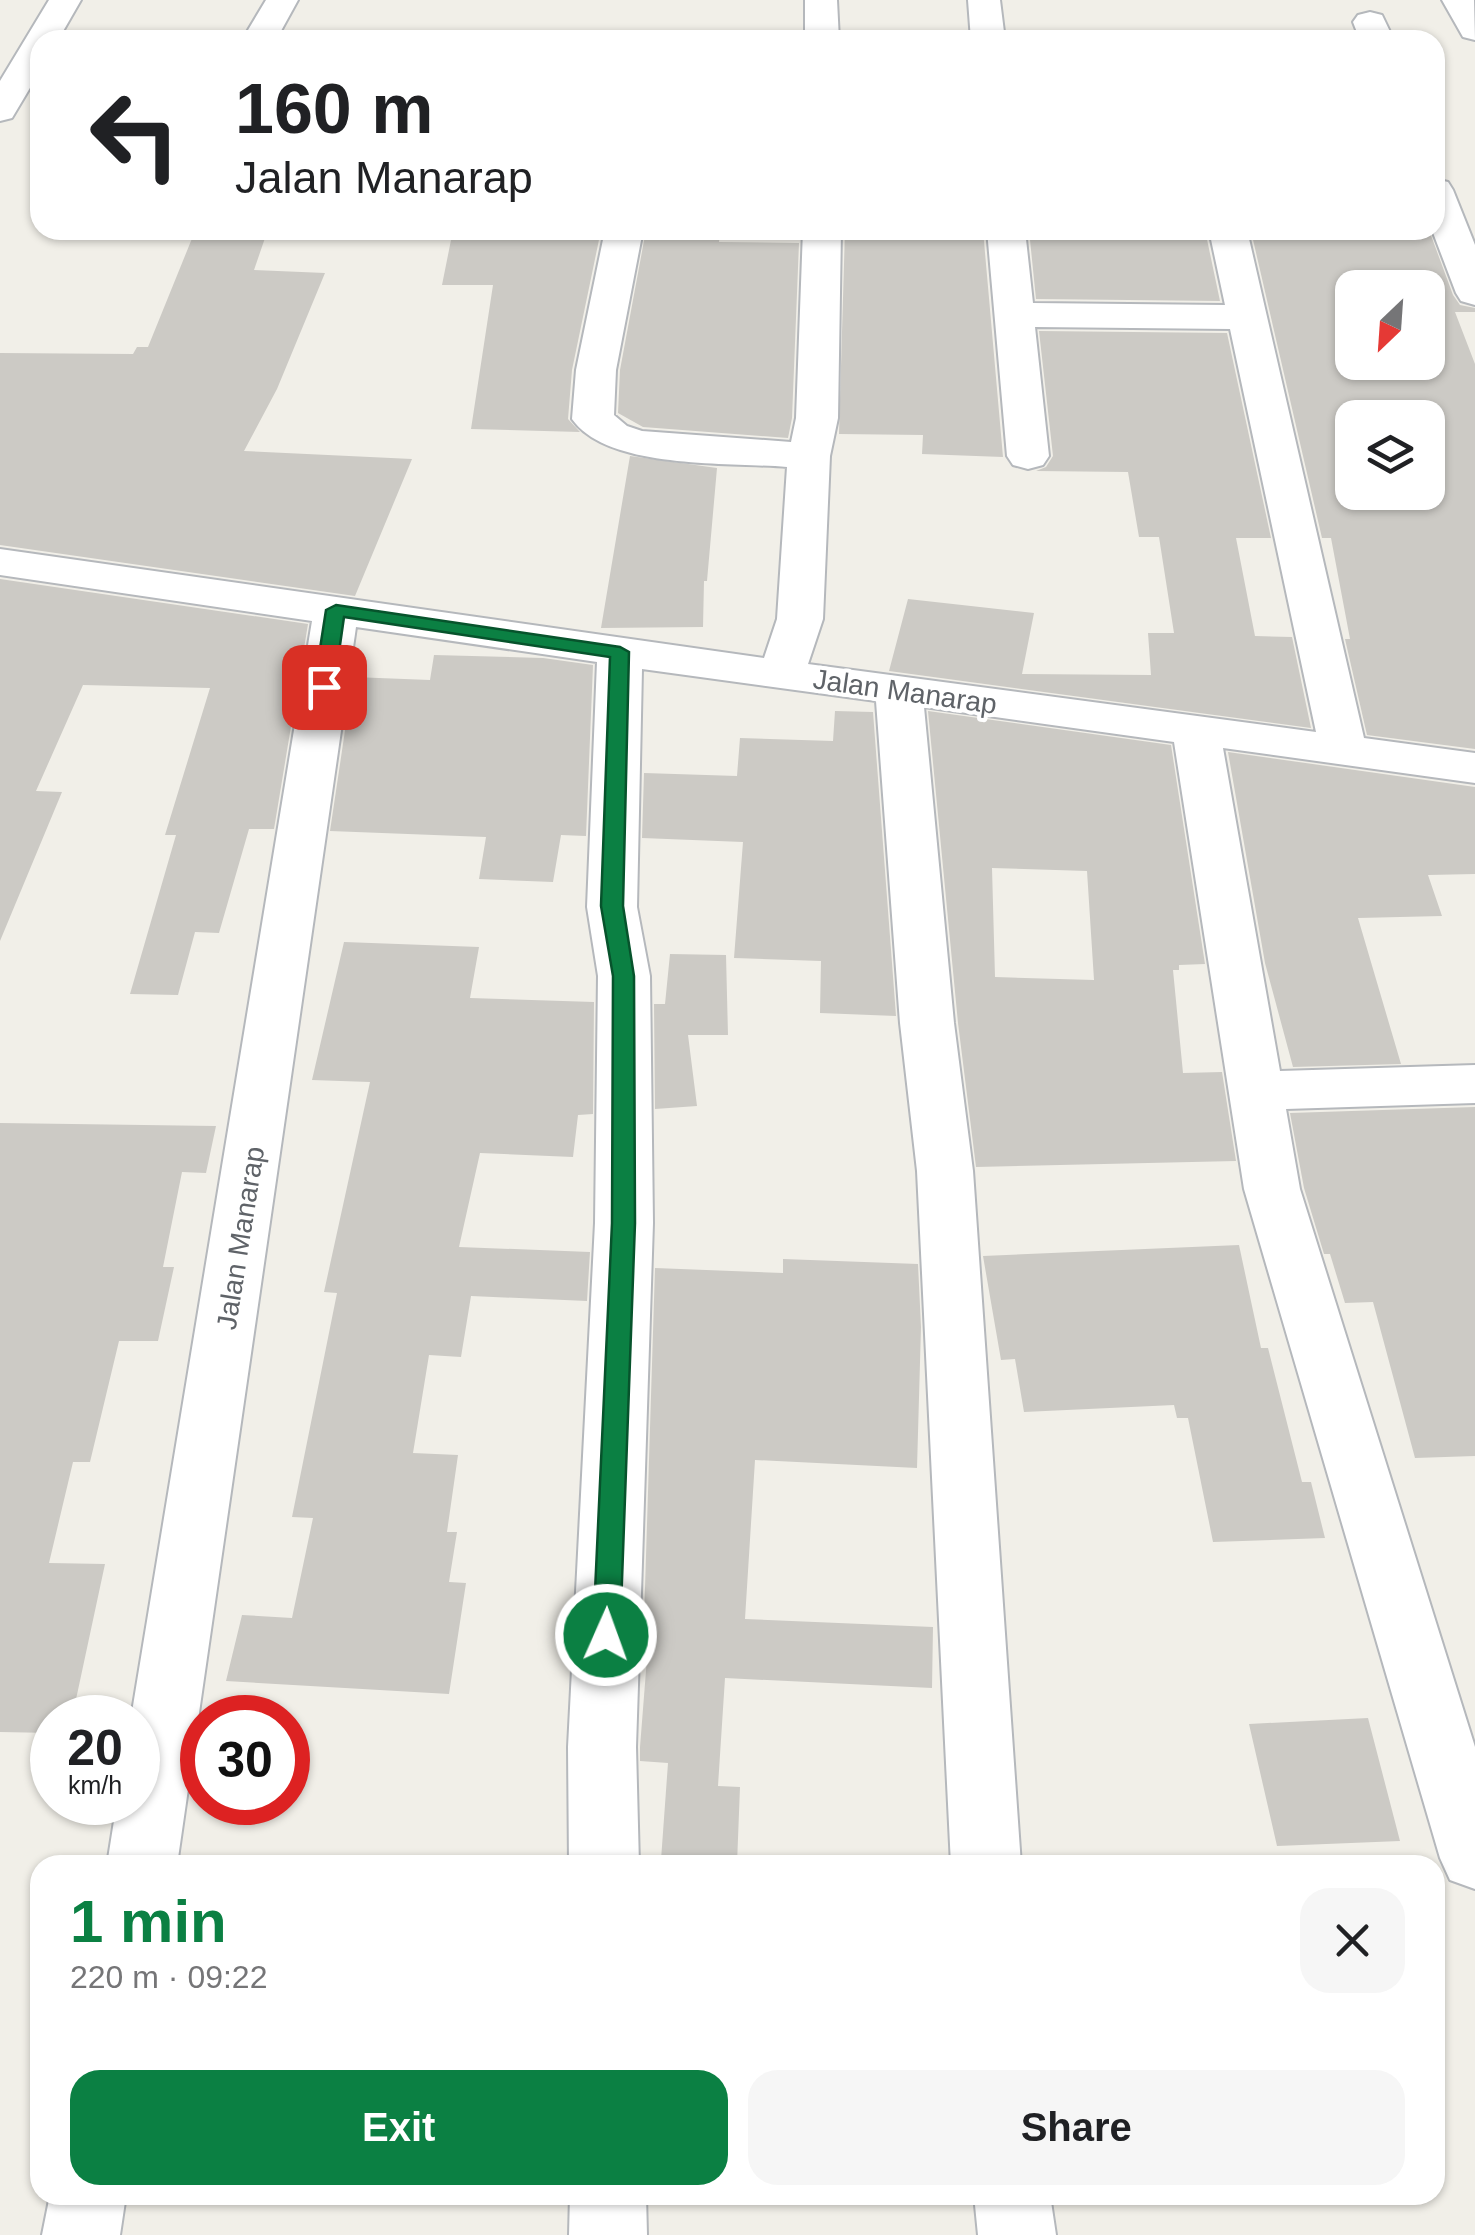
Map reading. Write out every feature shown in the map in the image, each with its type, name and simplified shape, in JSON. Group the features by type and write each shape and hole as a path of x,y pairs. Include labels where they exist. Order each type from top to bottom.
{"street":[{"path":"47,30 65,0"},
{"path":"265,30 282,0"},
{"path":"821,0 822,30"},
{"path":"984,0 987,30"},
{"path":"1458,0 1475,30"},
{"path":"0,110 30,60"},
{"path":"1445,216 1475,294"},
{"path":"623,240 621,264 592,380 593,418 612,435 639,443 809,456"},
{"path":"782,674 800,619 809,456 817,418 822,240"},
{"path":"1007,240 1028,456"},
{"path":"1230,240 1343,750"},
{"path":"1014,315 1247,317"},
{"name":"Jalan Manarap","path":"0,562 620,652 1475,768"},
{"name":"Jalan Manarap","path":"144,1855 336,610"},
{"path":"604,1855 602,1748 624,1223 624,976 612,906 620,652"},
{"path":"898,690 926,1023 945,1172 985,1855"},
{"path":"1196,730 1272,1189 1475,1858"},
{"path":"1256,1091 1475,1084"},
{"path":"82,2235 86,2205"},
{"path":"608,2205 608,2235"},
{"path":"1013,2205 1017,2235"}],"building":[{"path":"191,240 264,240 254,270 325,273 277,389 244,451 412,459 355,596 0,545 0,353 133,354 137,347 148,347"},
{"path":"451,240 599,240 572,370 568,419 580,432 471,429 493,285 442,285"},
{"path":"644,240 799,243 788,438 643,427 618,413 620,370"},
{"path":"845,240 984,240 1003,457 922,454 923,435 839,434"},
{"path":"1030,240 1207,240 1220,301 1036,299"},
{"path":"1253,240 1433,240 1444,270 1335,270 1335,380 1445,380 1445,273 1460,305 1475,308 1475,312 1455,312 1475,364 1475,749 1367,735 1345,639 1350,639 1331,538 1322,538"},
{"path":"1039,331 1227,333 1271,538 1236,538 1255,636 1292,637 1311,728 889,671 908,599 1034,613 1022,674 1151,675 1148,633 1174,633 1159,537 1139,537 1128,472 1036,471 1046,467 1053,456"},
{"path":"630,456 717,468 704,581 703,627 601,628"},
{"path":"0,579 308,624 274,829 249,829 219,933 195,932 178,995 130,994 176,835 165,835 210,688 83,685 36,791 62,792 0,941"},
{"path":"434,655 543,658 593,665 586,836 561,835 553,882 479,879 486,837 330,831 353,677 430,680"},
{"path":"835,711 873,712 896,1016 820,1013 821,961 734,958 743,842 642,838 644,773 737,776 740,738 833,741"},
{"path":"928,711 1171,745 1205,964 1179,965 1179,970 1173,970 1183,1073 1222,1072 1236,1161 976,1167","holes":["992,868 1087,871 1094,980 995,977"]},
{"path":"1228,752 1475,787 1475,874 1428,875 1442,916 1358,918 1401,1064 1293,1067 1265,963"},
{"path":"344,942 479,947 470,998 594,1002 593,1114 578,1115 573,1157 480,1153 459,1247 590,1252 587,1301 471,1296 461,1357 429,1355 413,1453 458,1455 447,1532 457,1532 449,1582 466,1583 449,1694 226,1681 242,1615 292,1618 313,1518 292,1517 337,1293 324,1292 370,1082 312,1080"},
{"path":"670,954 726,955 728,1035 688,1035 697,1106 655,1109 654,1004 665,1004"},
{"path":"1475,1107 1475,1456 1415,1458 1373,1302 1345,1303 1330,1254 1324,1254 1304,1188 1290,1113"},
{"path":"0,1123 216,1126 206,1173 182,1172 163,1267 174,1267 158,1341 119,1341 90,1462 73,1462 49,1563 105,1564 77,1695 30,1695 30,1733 0,1732"},
{"path":"1239,1245 1261,1348 1268,1348 1302,1482 1311,1482 1325,1538 1213,1542 1188,1418 1177,1418 1174,1405 1024,1412 1015,1359 1001,1360 983,1256"},
{"path":"783,1259 918,1264 921,1327 917,1468 755,1460 745,1619 933,1627 932,1688 725,1678 718,1786 740,1787 737,1855 661,1855 668,1763 640,1761 650,1620 644,1620 655,1268 783,1273"},
{"path":"1368,1718 1400,1841 1277,1846 1249,1724"}],"route":[{"path":"324,687 336,610 620,652 612,906 624,976 624,1223 606,1635"}]}
